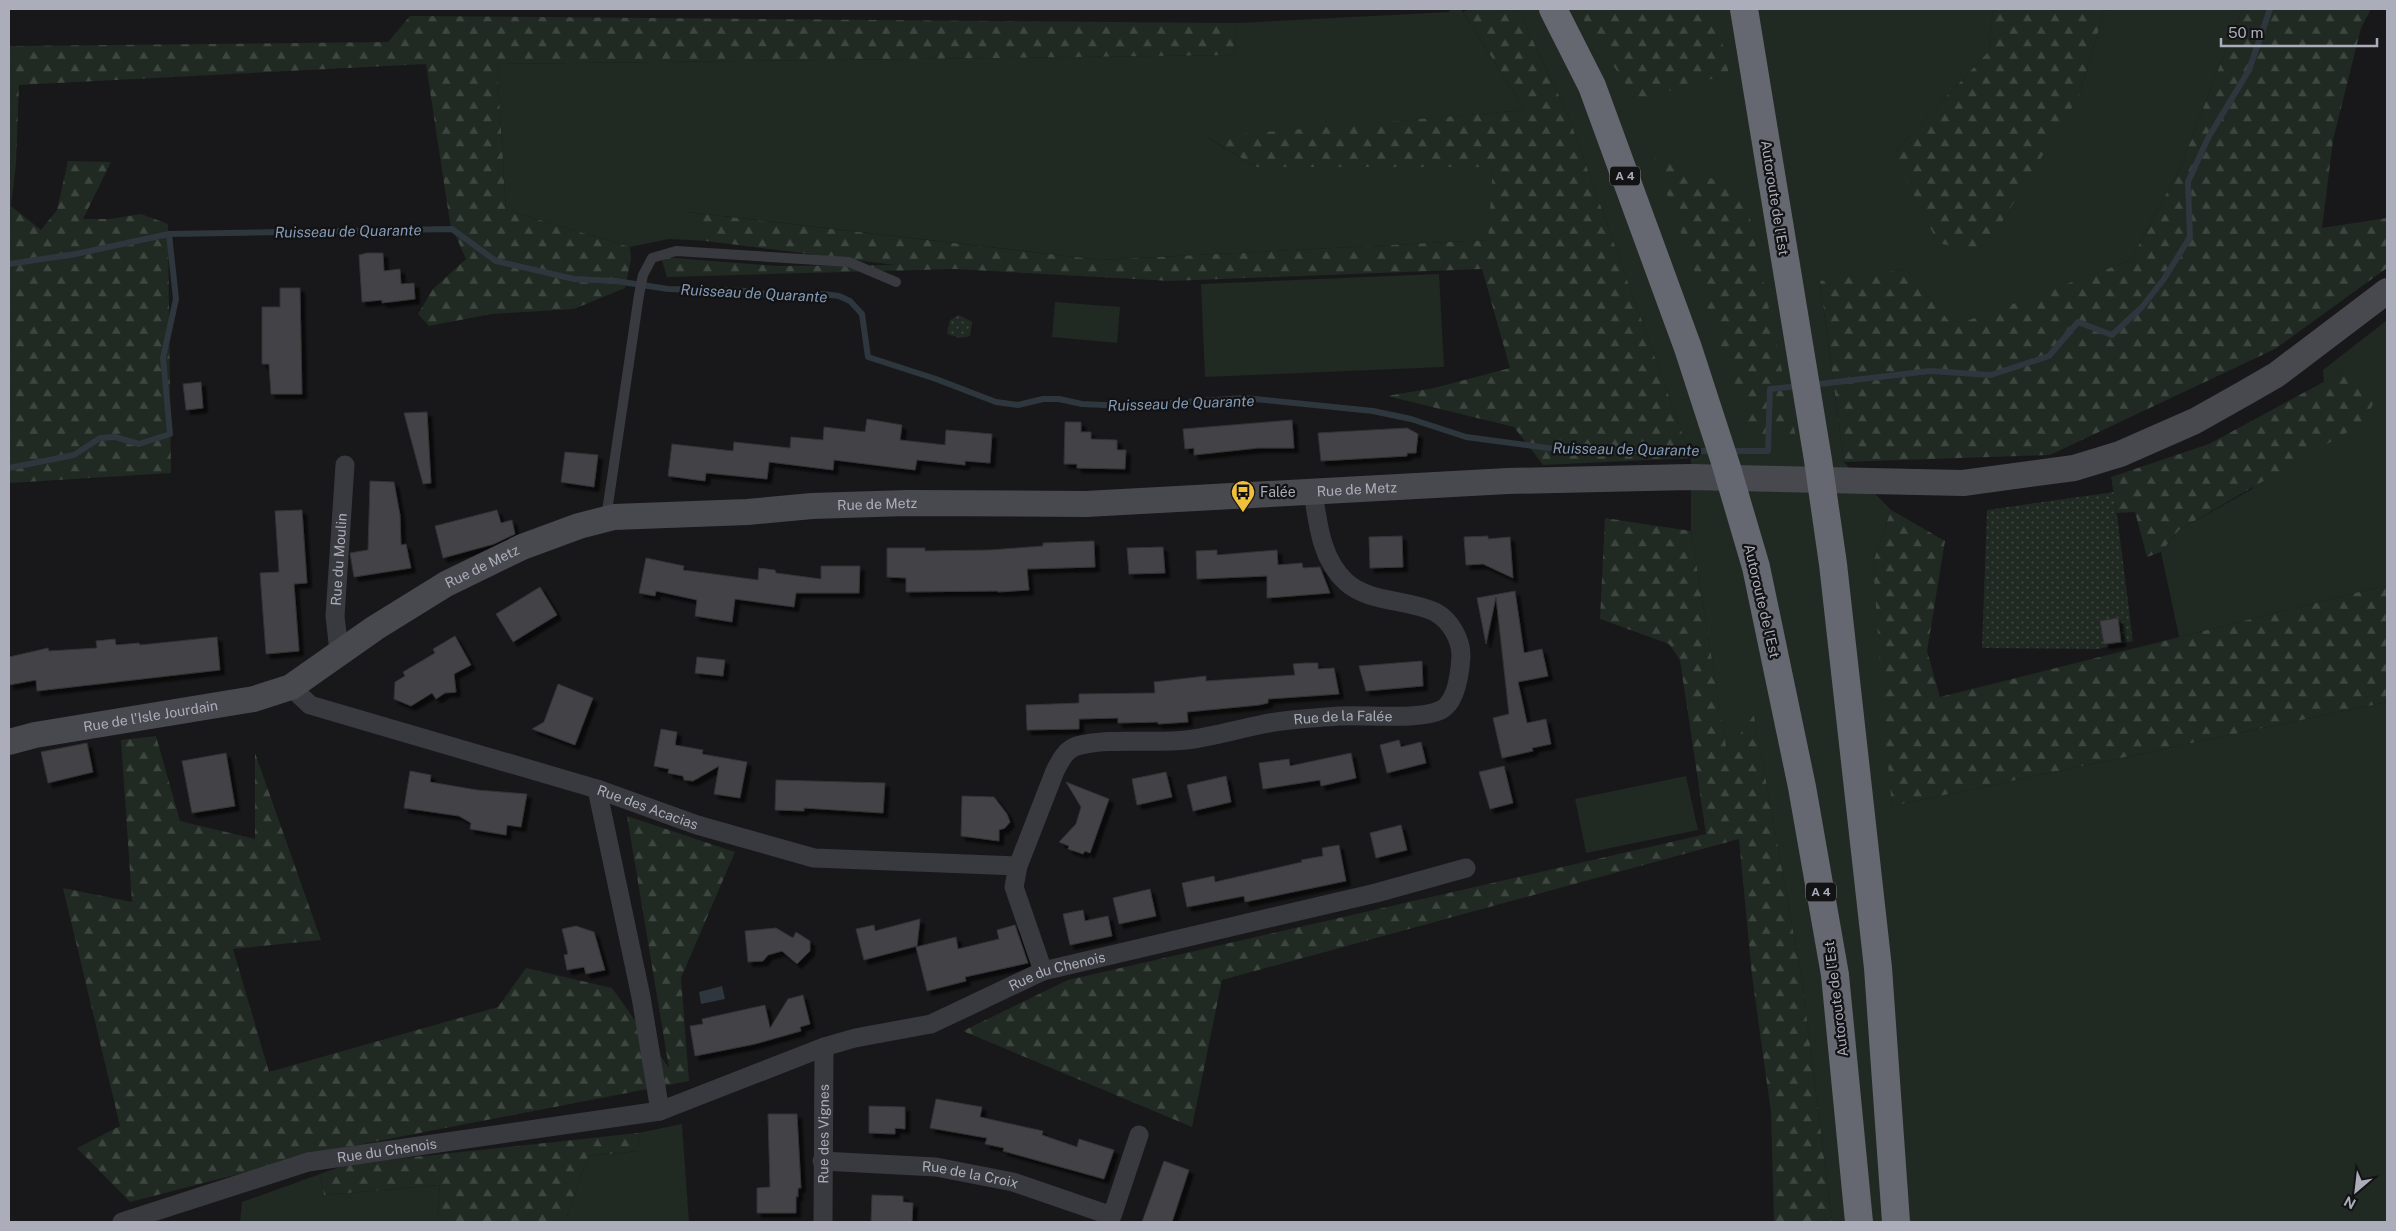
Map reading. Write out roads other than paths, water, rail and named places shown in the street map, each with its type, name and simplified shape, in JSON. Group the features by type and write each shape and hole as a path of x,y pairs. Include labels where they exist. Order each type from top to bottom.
{"highway":[{"name":"Autoroute de l’Est","path":"1553,9 1592,86 1688,348 1726,464 1756,567 1802,787 1835,975 1859,1222"},
{"name":"Autoroute de l’Est","path":"1744,9 1834,564 1878,968 1896,1222"}],"main road":[{"name":"Rue de Metz","path":"291,687 339,652 446,584 522,547 606,519 747,512 812,506 907,503 1086,504 1508,481 1690,477 1963,483 2074,468 2120,454 2195,421 2244,394 2276,374 2387,291"},
{"name":"Rue de l'Isle Jourdain","path":"9,742 35,735 254,699 291,687"}],"street":[{"name":"Rue du Moulin","path":"339,652 335,616 345,465"},
{"name":"Rue de la Falée","path":"1043,971 1014,887 1018,866 1055,770 1063,756 1075,747 1100,743 1188,740 1267,724 1311,718 1428,714 1442,710 1451,699 1460,676 1461,653 1456,636 1448,623 1437,613 1366,593 1348,583 1328,558 1320,532 1313,492"},
{"name":"Rue des Acacias","path":"291,687 310,704 597,789 696,825 814,858 1018,866"},
{"path":"597,789 641,997 660,1111"},
{"name":"Rue du Chenois","path":"122,1222 308,1162 660,1111 824,1047 855,1038 931,1024 1043,971 1376,893 1466,868"},
{"name":"Rue des Vignes","path":"823,1222 824,1047"},
{"name":"Rue de la Croix","path":"822,1161 936,1167 1013,1182 1111,1219 1139,1135"}],"lane":[{"path":"606,519 639,295 643,275 652,258 676,251 849,262 896,282"}],"waterway":[{"name":"Ruisseau de Quarante","path":"1811,385 1930,371 1991,375 2049,356 2078,322 2112,335 2142,307 2164,279 2190,237 2188,182 2208,138 2249,70 2270,9"},
{"name":"Ruisseau de Quarante","path":"9,264 76,254 169,234 452,229 496,261 574,279 616,281 668,289 745,291 786,297 823,294 839,296 850,301 862,314 868,357 936,379 996,402 1018,405 1043,399 1059,399 1082,404 1126,406 1245,398 1373,411 1411,419 1466,437 1571,451 1714,451"},
{"path":"9,468 74,455 100,438 115,437 139,444 170,434 163,358 176,299 169,234"},
{"name":"Ruisseau de Quarante","path":"1729,451 1768,451 1770,389 1798,386"}],"place":[{"name":"Falée","path":"1243,513"}]}
